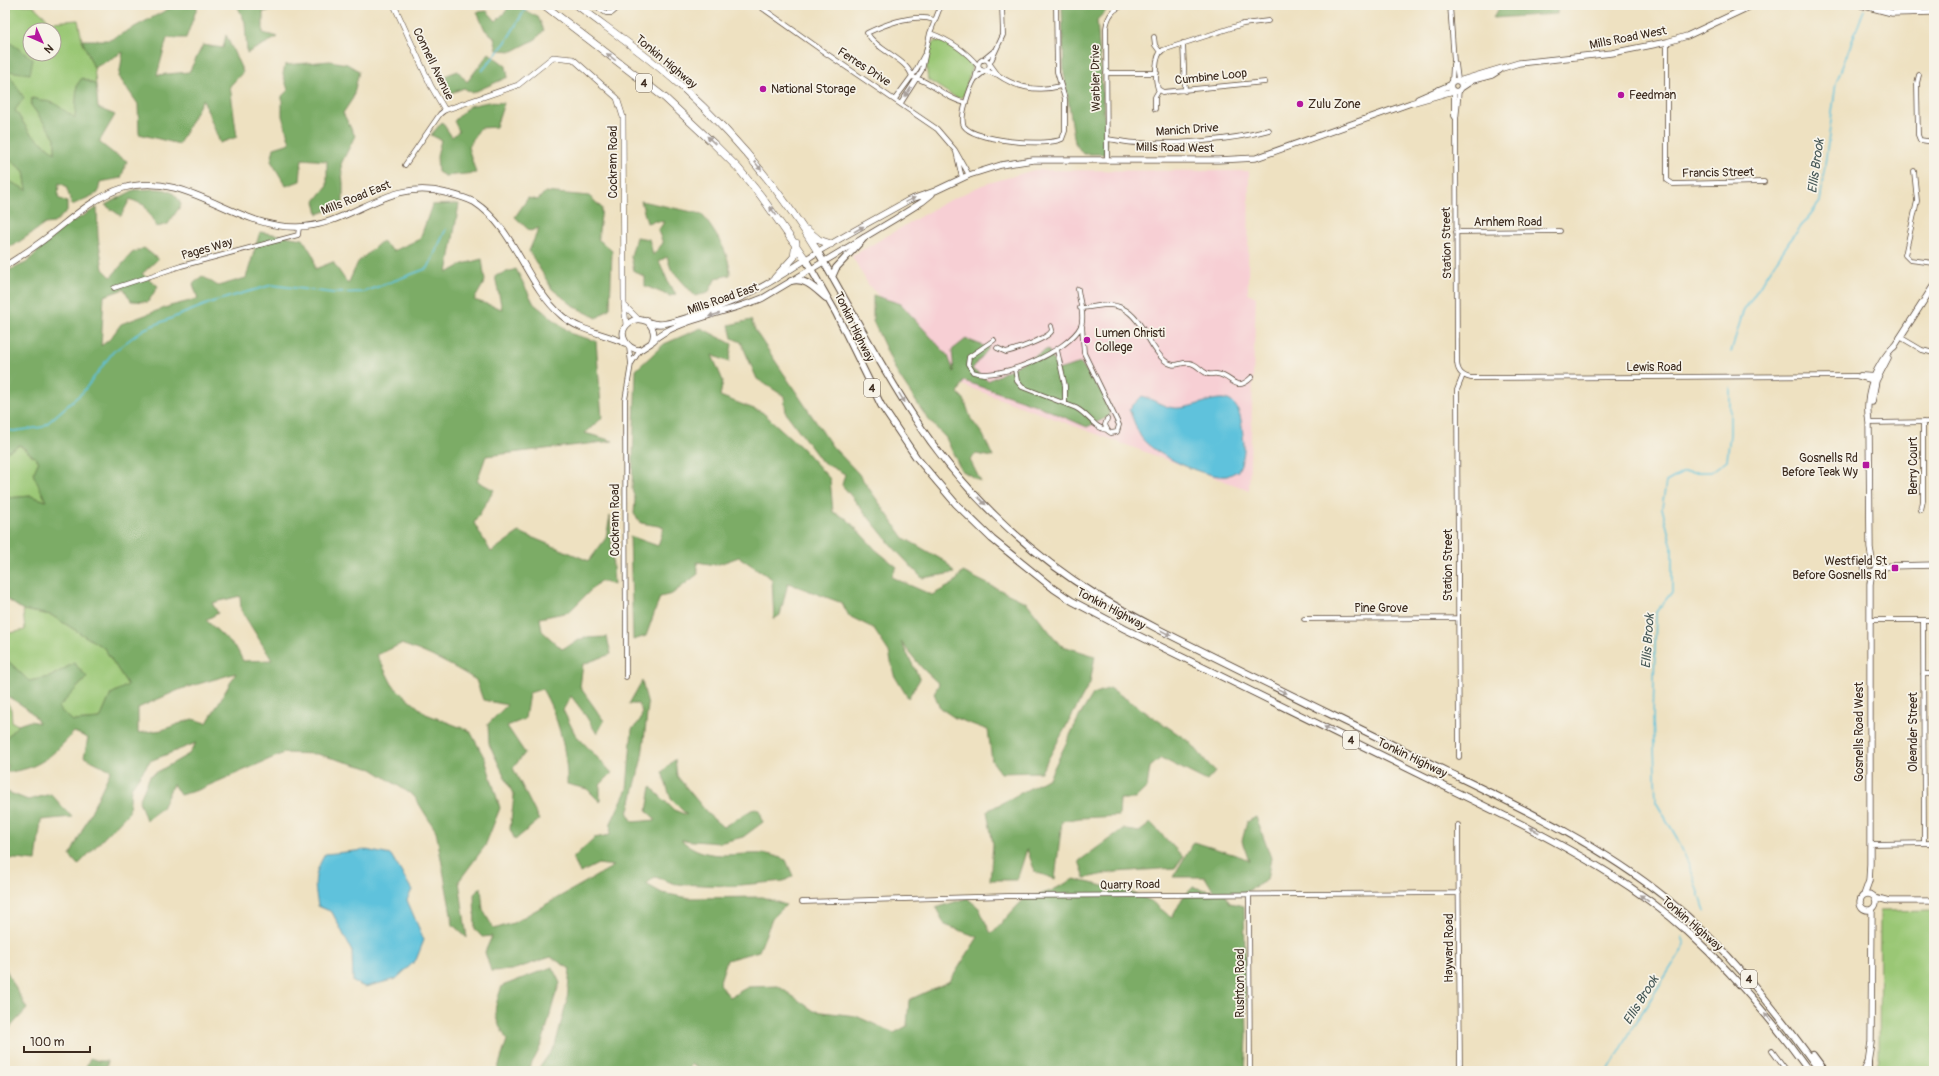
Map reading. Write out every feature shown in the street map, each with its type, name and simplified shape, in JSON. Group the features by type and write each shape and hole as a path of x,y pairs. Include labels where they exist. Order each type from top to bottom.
{"highway":[{"name":"Tonkin Highway","path":"544,5 665,98 738,168 796,243 812,269 881,405 904,441 956,504 1014,558 1072,601 1125,629 1521,824 1563,846 1621,882 1687,932 1714,958 1755,1002 1809,1071"},
{"name":"Tonkin Highway","path":"577,5 658,67 707,110 753,159 798,219 914,418 957,475 1008,526 1064,573 1101,597 1162,631 1537,815 1587,843 1640,878 1697,924 1733,960 1785,1022 1820,1071"},
{"path":"798,219 819,240 825,244 831,244"},
{"path":"832,277 836,268 864,238"},
{"path":"775,278 794,257 796,243"},
{"path":"791,281 805,281 829,300"},
{"path":"1785,1022 1802,1039 1825,1071"},
{"path":"1868,1063 1868,1071"}],"main road":[{"name":"Mills Road West","path":"1455,88 1458,81 1519,63 1612,53 1667,42 1687,36 1753,5"},
{"path":"1861,5 1892,13 1934,12"},
{"name":"Mills Road West","path":"818,252 909,200 935,191 969,175 1001,165 1033,160 1222,160 1256,158 1455,88 1473,80 1492,75 1500,69"},
{"name":"Mills Road East","path":"5,266 39,243 89,204 105,195 124,188 144,184 165,185 184,190 254,220 271,225 300,227 325,224 395,193 417,190 436,191 473,202 494,218 516,250 539,289 549,303 563,316 577,326 594,333 612,336 627,345"},
{"name":"Mills Road West","path":"824,262 922,202 935,191"},
{"name":"Mills Road East","path":"647,321 660,324 722,306 775,278 818,252"},
{"name":"Mills Road East","path":"652,343 659,334 681,325 751,303 824,262"},
{"name":"Gosnells Road West","path":"1871,924 1860,902 1869,880 1871,844 1870,584 1872,566 1870,548 1869,423 1875,378 1934,285"},
{"path":"612,336 625,326 638,319 647,321 651,325 654,334 652,343 640,350 627,345 623,338 625,326"},
{"path":"1872,566 1934,565"},
{"name":"Gosnells Road West","path":"1863,1071 1868,1063 1871,1042 1871,924 1873,908 1876,903 1869,880"},
{"path":"1864,895 1889,901 1934,901"},
{"path":"1864,909 1873,908 1889,901"}],"street":[{"name":"Connell Avenue","path":"394,5 431,86 445,110"},
{"path":"593,5 606,14 612,13 622,5"},
{"name":"Ferres Drive","path":"758,5 832,58 901,103 937,129 956,150 969,175"},
{"path":"895,99 912,77 924,55 934,20 941,5"},
{"path":"975,79 989,69 995,50 1003,35 1002,5"},
{"path":"995,50 979,62 975,79 969,89 963,119 965,126 989,138 1033,144 1059,141 1064,138 1066,131 1065,99 1057,72 1056,5"},
{"name":"Warbler Drive","path":"1107,160 1107,20 1117,8 1125,5"},
{"name":"Station Street","path":"1450,5 1456,120 1458,367 1463,375 1457,390 1459,757"},
{"path":"912,77 908,67 873,43 867,33 877,28 916,17 934,20"},
{"path":"1154,36 1155,45 1160,52 1243,24 1268,21"},
{"path":"930,33 947,40 970,55 987,60 998,75"},
{"name":"Francis Street","path":"1667,42 1667,180 1673,184 1764,182"},
{"path":"1183,43 1185,91"},
{"name":"Cumbine Loop","path":"1160,52 1157,57 1156,73 1156,84 1159,90 1167,92 1185,91 1265,82"},
{"path":"901,103 924,65 924,55"},
{"path":"970,55 981,70 998,75 1012,85 1040,89 1061,86"},
{"name":"Cockram Road","path":"445,110 518,85 553,57 573,59 617,98 623,117 625,326"},
{"name":"Station Street","path":"1454,62 1456,64 1458,81"},
{"path":"1106,73 1156,73"},
{"path":"1919,75 1918,135 1920,140 1934,142"},
{"path":"912,77 924,80 950,98 966,103"},
{"name":"Cumbine Loop","path":"1154,109 1155,97 1159,90"},
{"path":"405,165 440,114 445,110"},
{"name":"Manich Drive","path":"1107,140 1136,143 1172,143 1252,134 1269,130"},
{"path":"956,150 962,178"},
{"path":"1914,171 1916,201 1905,254 1910,260 1934,263"},
{"name":"Pages Way","path":"114,288 175,268 296,235 300,233 300,227"},
{"name":"Arnhem Road","path":"1456,232 1560,231"},
{"path":"1015,369 1016,381 1022,387 1065,403 1084,413 1097,427 1115,433 1119,429 1119,425 1084,353 1078,290"},
{"path":"624,304 638,319"},
{"path":"1080,308 1110,304 1124,309 1142,329 1160,356 1171,364 1194,364 1207,374 1218,374 1238,384 1246,383 1252,377"},
{"path":"994,340 969,357 968,362 970,369 974,373 1003,373 1057,350 1072,338 1082,324"},
{"path":"997,348 1006,352 1020,347 1049,335 1052,330 1051,326"},
{"path":"1900,337 1922,350 1934,353"},
{"name":"Cockram Road","path":"626,677 625,400 631,364 627,345"},
{"name":"Cockram Road","path":"631,364 640,350"},
{"path":"1057,350 1065,386 1065,403"},
{"name":"Lewis Road","path":"1463,375 1471,378 1856,376 1875,378"},
{"path":"1107,419 1105,425 1107,430"},
{"name":"Berry Court","path":"1921,510 1923,501 1923,422"},
{"path":"1869,423 1934,422"},
{"name":"Pine Grove","path":"1304,619 1458,618"},
{"path":"1870,620 1934,620"},
{"name":"Oleander Street","path":"1923,620 1924,843"},
{"path":"1923,674 1934,674"},
{"name":"Hayward Road","path":"1458,825 1460,1071"},
{"path":"1871,844 1934,843"},
{"name":"Quarry Road","path":"802,902 1008,896 1459,893"},
{"name":"Rushton Road","path":"1250,894 1250,1071"},
{"path":"1772,1050 1787,1071"}],"shaded area":[{"name":"Lumen Christi College","path":"1034,170 1249,171 1248,293 1256,297 1249,490 957,383 868,284 852,256 942,204 982,185"}],"green space":[{"path":"11,5 32,5 51,22 78,20 82,40 94,68 96,85 82,78 77,85 75,119 54,103 32,98 31,105 55,138 55,153 30,133 15,110 7,71 12,46 5,39 5,20 9,17"},
{"path":"176,5 198,5 186,38 167,38 157,75 189,72 203,45 223,48 226,35 243,72 230,86 237,137 220,143 203,99 179,144 139,134 138,104 119,77 123,52 94,68 82,40 110,40"},
{"path":"237,5 297,5 263,12 263,33 278,37 247,53 245,22"},
{"path":"507,5 521,5 523,10 538,17 544,30 536,39 513,51 497,50 494,37 485,30 477,12 487,11 496,21 507,10"},
{"path":"1062,5 1112,5 1097,20 1107,154 1083,154 1075,143 1064,73"},
{"path":"1501,5 1557,5 1557,14 1493,18"},
{"path":"1877,5 1934,5 1934,11"},
{"path":"5,39 22,51 22,62 32,62 30,74 7,71 24,98 15,110 30,133 55,153 55,138 31,105 32,98 54,103 75,118 77,85 82,78 96,85 98,108 115,115 99,142 113,153 127,161 121,178 100,182 98,193 72,205 66,186 59,183 58,198 67,202 67,211 54,223 45,224 13,246 5,245 5,179 27,190 24,171 5,156"},
{"path":"936,41 946,43 957,49 966,57 972,66 964,95 960,98 955,97 928,80 928,53 932,44"},
{"path":"489,53 506,66 508,77 472,93 464,88 451,93 443,83 447,75 458,71 467,82"},
{"path":"330,61 347,64 359,71 353,98 343,113 355,136 341,164 343,205 318,214 315,201 327,186 327,161 302,159 300,181 286,186 271,161 274,148 290,143 282,116 282,96 288,90 283,74 285,65"},
{"path":"488,102 504,103 496,127 480,128 468,147 476,173 445,176 438,172 437,156 441,140 431,135 442,122 452,137 459,131 454,121 469,106"},
{"path":"5,156 24,171 27,191 5,179"},
{"path":"162,189 173,193 181,205 168,224 157,227 144,205 130,199 121,216 105,205 134,190"},
{"path":"545,192 589,196 602,208 598,239 612,251 610,308 597,318 575,307 552,289 529,251 539,228 530,231 515,217 528,198 538,200"},
{"path":"641,201 702,214 725,251 730,275 716,278 708,293 695,296 671,269 667,257 659,261 669,284 676,294 670,296 645,286 645,277 634,271 631,256 636,237 649,239 653,255 663,243 658,231 664,222 655,221 647,223"},
{"path":"459,204 447,273 463,264 482,259 485,281 474,300 502,309 495,276 516,269 534,304 572,334 596,341 602,418 585,433 613,441 486,456 477,481 494,490 474,523 491,552 519,532 589,561 606,538 610,516 614,585 600,581 569,612 540,618 542,631 562,649 583,638 607,637 611,654 583,664 580,687 604,721 597,734 571,696 563,710 575,734 612,773 600,785 600,802 587,789 567,784 564,748 548,699 542,689 529,693 525,719 507,726 525,753 513,768 539,820 515,840 510,829 514,796 489,744 488,724 507,705 483,700 476,680 440,660 401,644 377,655 393,686 426,714 470,731 485,759 500,808 485,846 459,881 467,938 453,925 436,831 414,796 372,769 317,754 284,753 198,790 180,795 173,784 162,808 146,820 139,801 150,776 189,754 196,743 150,761 131,788 129,812 78,865 70,856 111,770 84,757 88,738 74,732 59,748 36,765 18,771 6,772 8,765 5,763 5,744 7,737 18,725 30,721 39,723 29,710 5,695 5,658 29,681 50,677 74,663 87,677 58,708 73,721 100,719 111,694 128,685 104,648 51,615 23,610 5,598 5,496 7,498 31,496 46,501 33,474 39,461 20,445 5,453 5,272 26,263 63,227 97,208 98,237 103,269 111,277 132,253 144,248 158,259 142,274 158,286 148,302 131,301 124,289 104,296 101,346 110,339 121,324 170,306 198,299 193,284 202,276 218,286 246,278 260,232 303,239 314,257 315,269 333,262 348,284 358,262 382,241 393,251 420,239 432,205","holes":["240,596 241,610 272,660 243,661 237,649 206,620 218,613 212,603","236,673 207,723 192,719 162,730 138,733 138,708 181,689"]},
{"path":"873,295 901,304 948,356 954,372 952,350 966,339 989,348 972,369 988,381 1048,349 1058,370 1081,363 1108,401 1110,416 1087,427 1039,406 964,381 958,393 964,399 971,419 983,435 993,457 976,454 970,460 981,482 961,470 946,438 927,418 897,373 873,321"},
{"path":"751,320 756,332 832,446 858,473 904,538 946,562 954,573 922,578 892,546 842,485 845,474 822,462 786,413 784,396 757,379 741,342 732,338 729,325"},
{"path":"701,328 732,344 729,362 712,355 723,381 720,396 762,412 802,448 830,479 833,512 847,519 876,550 897,567 891,577 932,595 953,584 963,572 1027,603 1060,645 1095,656 1090,683 1041,772 1001,773 992,761 988,730 955,718 940,708 934,693 939,684 922,668 901,642 920,679 908,698 894,675 889,652 873,628 849,616 842,603 788,583 780,615 774,619 772,579 739,557 716,565 697,562 698,574 672,594 660,597 646,636 633,640 630,536 658,546 664,527 641,523 634,514 635,499 632,489 636,370 664,344"},
{"path":"19,445 39,461 33,474 47,501 31,496 7,498 5,496 5,453"},
{"path":"23,610 51,615 104,648 128,685 111,694 100,719 73,721 57,709 87,677 74,663 50,677 29,681 5,658 5,634 25,630"},
{"path":"642,681 648,706 642,757 628,814 633,822 656,820 647,811 651,787 674,810 687,815 671,799 662,772 675,759 677,776 709,815 723,827 755,808 760,811 763,822 743,837 719,843 681,840 701,852 711,854 765,854 776,856 786,860 793,876 784,881 730,886 676,884 655,877 646,884 662,893 689,898 762,897 786,905 772,919 759,951 727,960 719,984 730,997 748,987 778,986 814,1011 856,1016 894,1033 907,1026 909,1000 950,981 978,937 945,925 936,908 967,898 979,908 991,934 1023,900 1051,891 1074,879 1132,893 1151,901 1172,918 1183,897 1193,887 1214,892 1205,877 1173,877 1194,842 1242,857 1249,861 1242,841 1247,822 1256,817 1271,858 1267,880 1242,894 1225,893 1230,903 1244,906 1247,1037 1245,1071 708,1071 691,1064 689,1071 537,1071 555,1046 567,1000 570,969 551,957 512,970 491,971 485,952 492,936 482,937 475,929 474,894 481,887 483,910 494,929 513,923 614,866 598,864 580,873 573,858 594,838 610,835 611,823 627,789 632,729 640,721 642,714 638,704 629,704"},
{"path":"1110,688 1190,742 1215,772 1207,781 1161,758 1150,767 1147,787 1135,799 1120,799 1119,816 1080,818 1062,821 1055,879 1035,872 1027,849 1017,880 990,880 993,844 987,811 1049,778 1079,717 1093,694"},
{"path":"5,699 11,709 12,722 18,725 7,737 5,744"},
{"path":"5,791 28,800 51,794 72,817 41,820 36,861 5,858"},
{"path":"1151,823 1183,857 1175,868 1116,872 1085,878 1079,861 1123,829 1139,832"},
{"path":"1934,910 1934,1071 1874,1071 1879,1060 1880,911"},
{"path":"552,967 560,983 539,1050 526,1071 497,1071 507,1040 499,1025 495,1009 502,986"},
{"path":"5,968 27,1009 5,1033"},
{"path":"90,1058 99,1061 108,1061 105,1071 84,1071"}],"water":[{"path":"1142,396 1174,408 1185,407 1216,399 1225,399 1233,403 1239,411 1244,444 1244,454 1238,471 1227,476 1207,474 1168,458 1147,444 1139,434 1129,409"},
{"path":"366,850 391,855 412,890 407,900 424,940 416,960 396,979 365,987 353,982 352,951 332,912 318,906 315,885 316,874 325,854"}],"waterway":[{"path":"482,71 505,43 526,8"},
{"name":"Ellis Brook","path":"1731,352 1743,312 1789,242 1820,202 1836,83 1864,10"},
{"path":"5,430 14,431 43,427 83,392 113,352 144,329 215,301 272,285 333,293 364,292 428,268 446,229"},
{"name":"Ellis Brook","path":"1705,911 1693,874 1677,838 1656,802 1653,718 1656,612 1672,592 1672,547 1662,508 1666,482 1684,472 1711,472 1727,460 1730,434 1730,388"},
{"name":"Ellis Brook","path":"1608,1071 1636,1022 1682,950 1685,944 1682,937"}],"place":[{"name":"National Storage","path":"763,89"},
{"name":"Feedman","path":"1621,95"},
{"name":"Zulu Zone","path":"1300,104"},
{"name":"Lumen Christi College","path":"1087,340"},
{"name":"Gosnells Rd Before Teak Wy","path":"1866,465"},
{"name":"Westfield St Before Gosnells Rd","path":"1895,568"}]}
